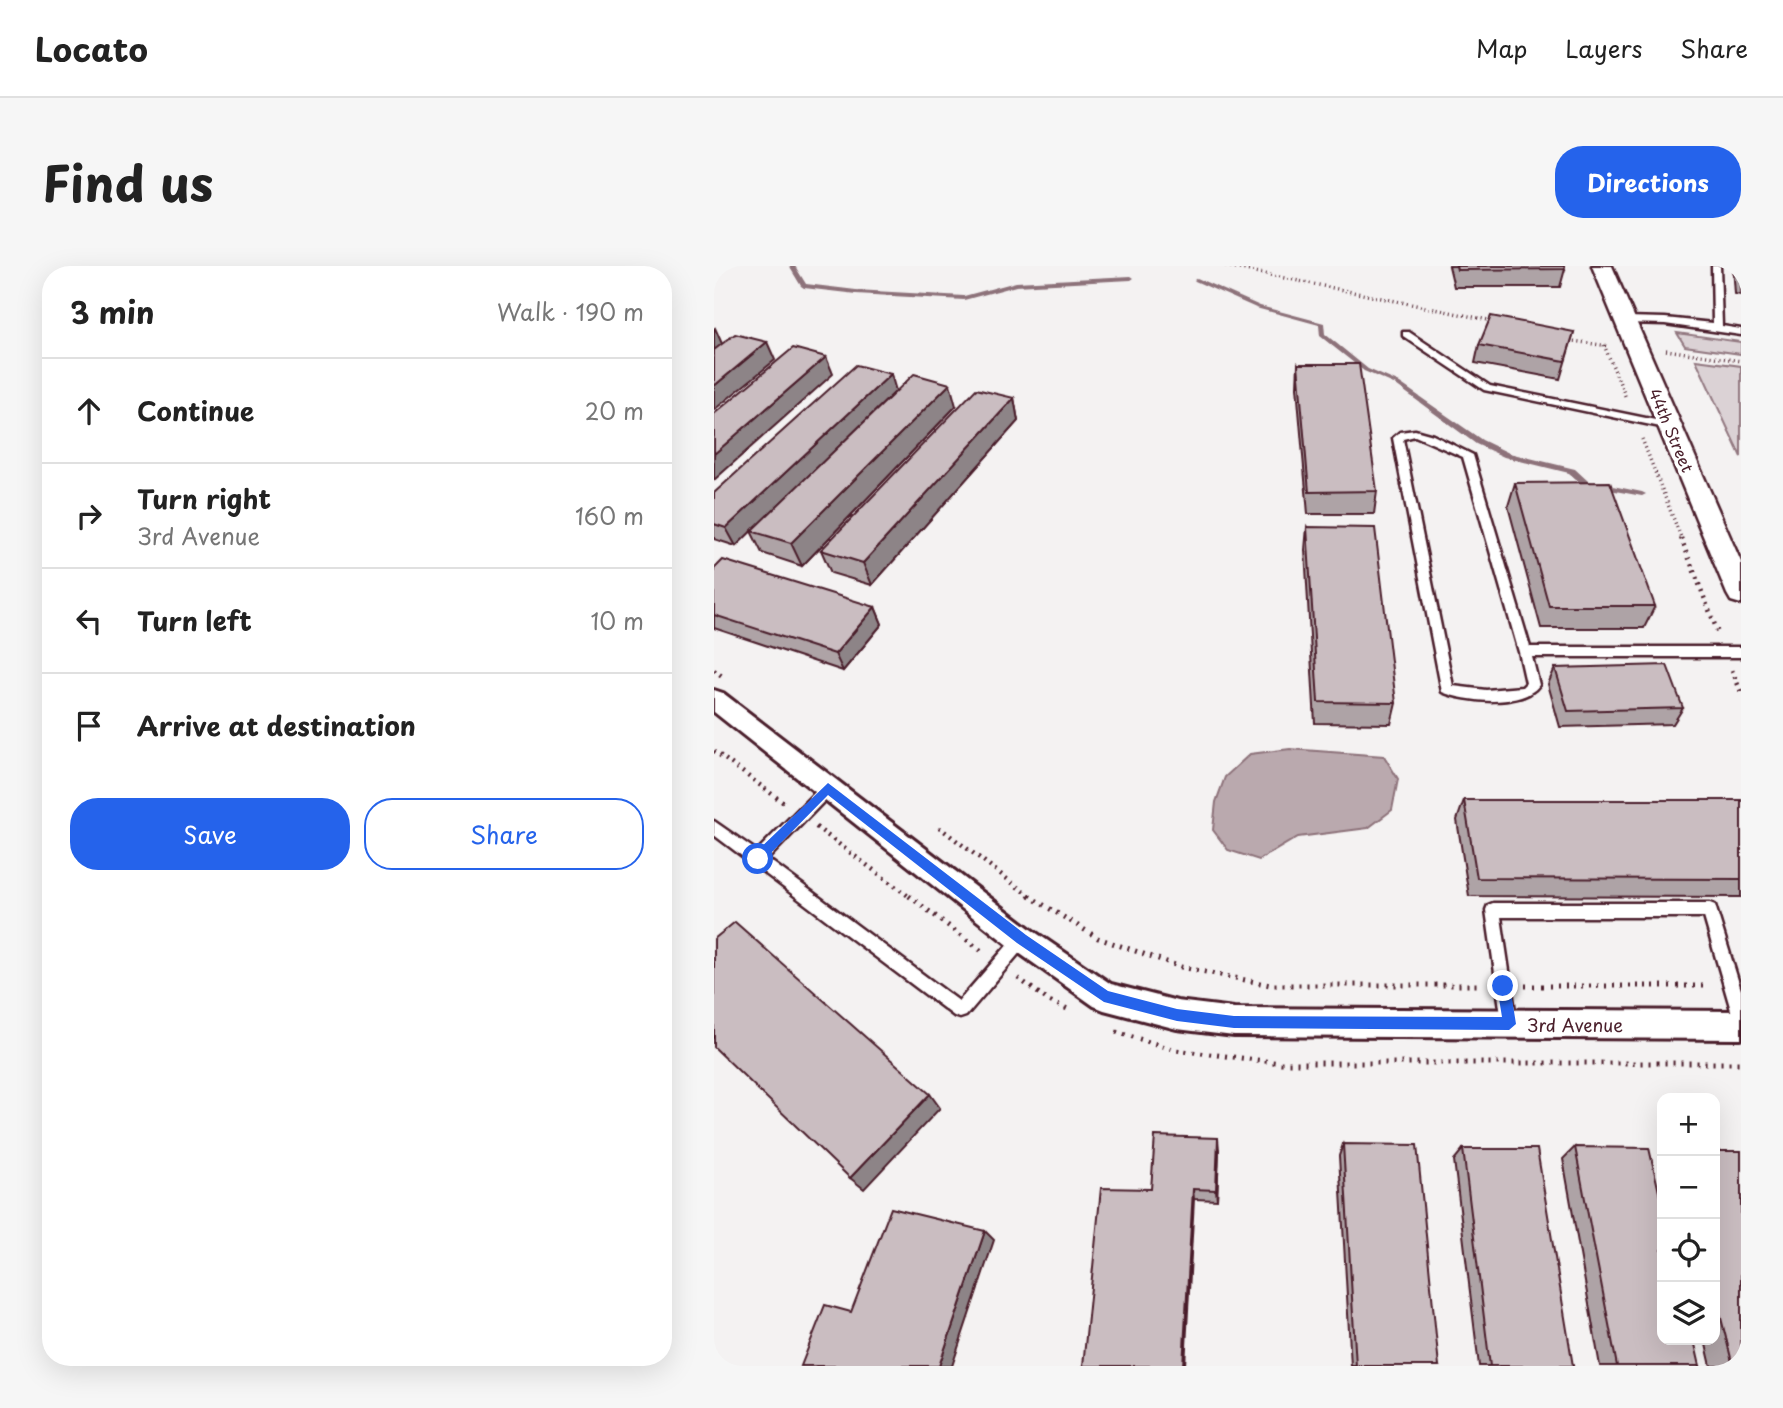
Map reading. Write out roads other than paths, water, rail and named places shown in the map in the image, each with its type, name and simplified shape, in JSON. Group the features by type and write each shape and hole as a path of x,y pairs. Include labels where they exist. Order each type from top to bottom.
{"street":[{"name":"44th Street","path":"1602,266 1741,594"},
{"name":"3rd Avenue","path":"714,699 1021,939 1104,996 1177,1015 1234,1022 1741,1025"}],"lane":[{"path":"1710,327 1718,325 1716,266"},
{"path":"1625,320 1665,321 1741,332"},
{"path":"1406,334 1487,388 1670,426"},
{"path":"1415,433 1429,437 1468,455 1525,652 1533,685 1526,691 1472,694 1454,693 1447,689 1398,439 1402,435 1415,433"},
{"path":"1525,652 1741,652"},
{"path":"758,859 828,788"},
{"path":"714,827 960,1011 1021,939"},
{"path":"1509,1024 1493,910 1710,910 1741,1017"}],"waterway":[{"path":"792,266 804,286 964,298 1016,284 1131,278"},
{"path":"1197,280 1258,307 1322,324 1322,335 1366,370 1398,384 1479,442 1507,455 1572,471 1586,483 1642,494"}]}
